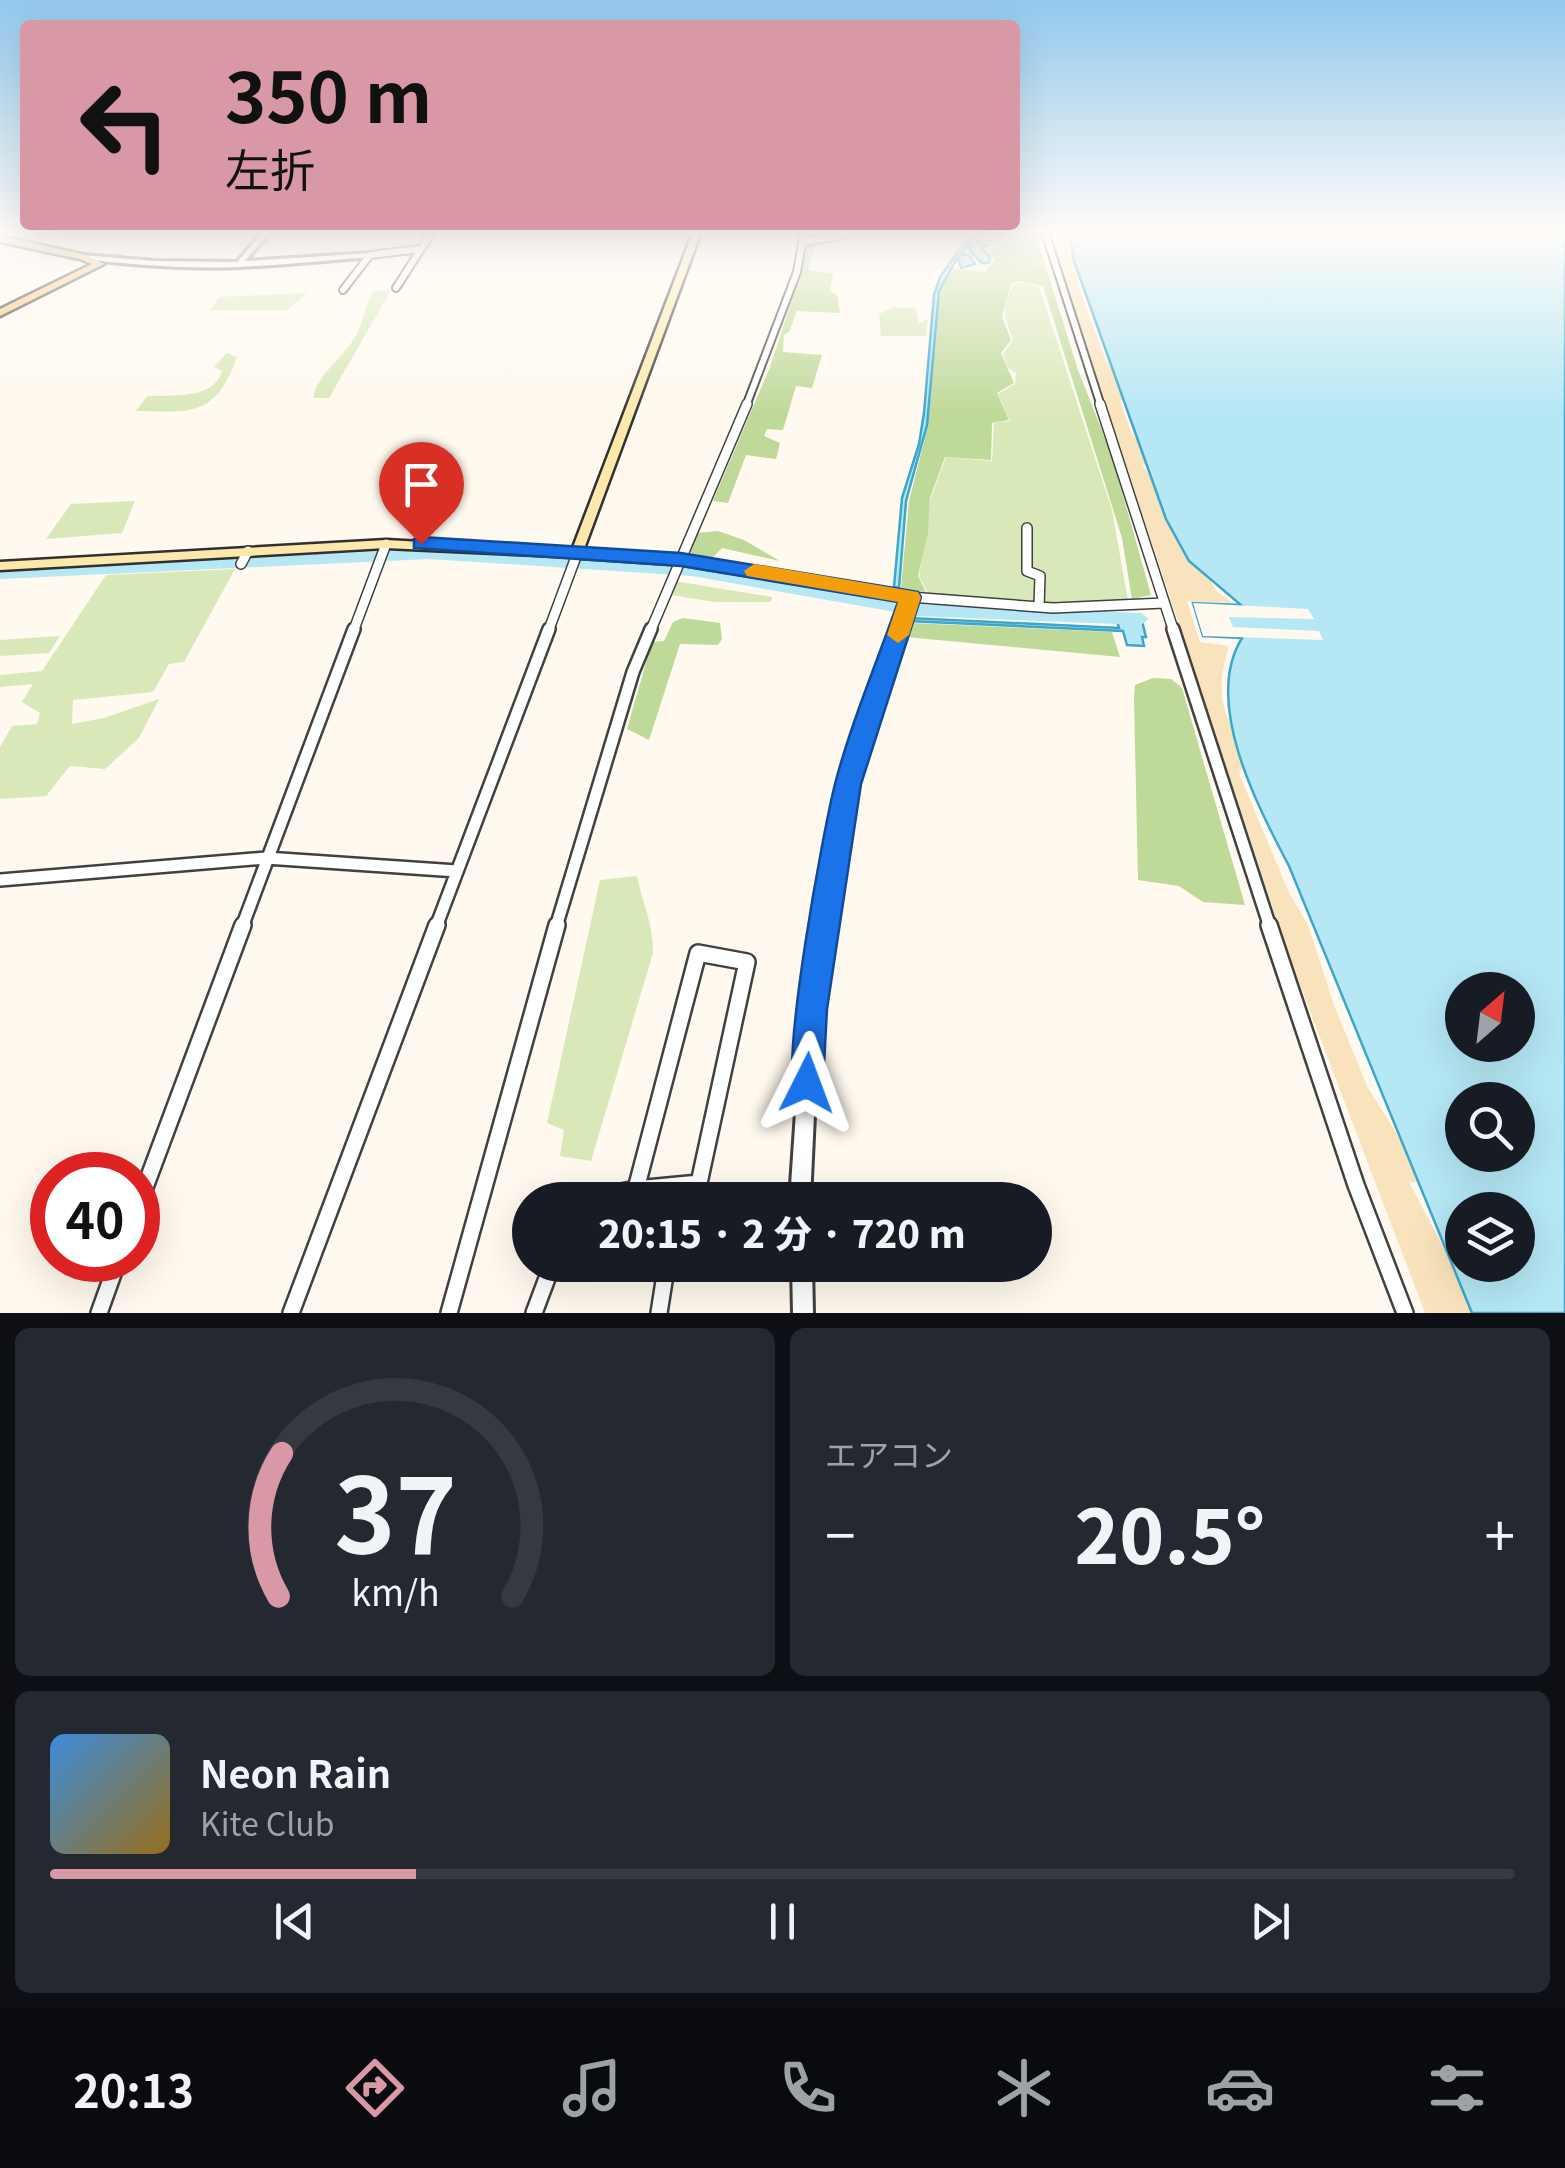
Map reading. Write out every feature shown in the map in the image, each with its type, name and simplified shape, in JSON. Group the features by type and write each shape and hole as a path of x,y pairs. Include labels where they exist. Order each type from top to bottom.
{"main road":[{"path":"0,314 43,293"},
{"path":"0,566 384,550 574,559 674,293"}],"street":[{"path":"449,1313 568,880 633,672 791,293"},
{"path":"1065,293 1356,1185 1405,1313"},
{"path":"1028,528 1027,571 1040,576 1039,607"},
{"path":"158,1152 384,550"},
{"path":"291,1313 574,559 677,565 908,604 1039,607 1164,602"},
{"path":"801,1182 811,1009 848,784 908,604"},
{"path":"0,880 266,858 457,870"},
{"path":"698,953 747,962 699,1183 636,1189 698,953"},
{"path":"99,1313 110,1282"},
{"path":"534,1313 546,1282"},
{"path":"660,1313 664,1282"},
{"path":"802,1282 803,1313"}],"green space":[{"path":"307,293 287,310 210,310 219,297"},
{"path":"373,293 389,293 329,398 313,398 321,379 354,339"},
{"path":"794,293 837,295 840,313 797,311 784,335 783,352 822,355 812,388 796,386 783,430 767,429 764,436 780,443 776,459 746,455 728,503 713,501 770,367"},
{"path":"940,293 1008,293 1002,317 1011,340 1001,353 1014,383 997,393 1009,420 992,423 991,460 945,457 930,498 928,533 918,576 926,592 901,588 909,501 927,430"},
{"path":"1010,293 1041,293 1112,510 1128,601 1055,605 929,594 919,577 931,498 946,457 992,461 994,423 1010,421 998,394 1015,384 1016,373 1008,368 1003,354 1013,340 1006,319"},
{"path":"1045,293 1054,293 1078,370 1112,456 1151,595 1132,599 1122,538"},
{"path":"894,307 916,309 919,323 928,319 926,336 881,336 879,314"},
{"path":"227,353 237,357 229,377 210,401 187,410 136,411 147,396 190,394 210,387 222,371 214,367"},
{"path":"135,501 122,533 46,539 71,504"},
{"path":"718,531 744,540 780,561 722,548 712,558 690,554 697,533"},
{"path":"235,569 184,662 169,664 153,692 73,700 72,724 104,718 159,699 139,738 105,769 70,766 46,796 0,799 0,747 12,726 37,724 40,713 22,702 33,684 0,687 0,675 42,671 106,575"},
{"path":"675,581 772,597 771,602 716,602 670,595"},
{"path":"683,618 720,623 722,639 718,645 680,644 649,740 627,729 652,642 664,641 673,622"},
{"path":"911,623 1112,632 1120,657 906,637"},
{"path":"60,636 49,653 0,656 0,640"},
{"path":"1153,678 1171,679 1182,688 1245,905 1203,902 1179,886 1138,880 1135,685"},
{"path":"637,876 650,923 653,953 591,1161 560,1156 564,1130 547,1123 600,880"}],"sand":[{"path":"1069,293 1081,293 1105,358 1132,400 1120,400 1131,432 1155,464 1142,465 1168,500 1216,591 1233,603 1187,601 1200,642 1229,646 1222,678 1223,704 1250,756 1239,773 1289,893 1308,925 1334,1005 1368,1088 1427,1182 1409,1182 1445,1250 1445,1282 1462,1282 1478,1313 1425,1313 1286,948"}],"water":[{"path":"939,293 927,425 906,501 899,588 894,587 902,498 924,413 934,295"},
{"path":"1086,293 1565,293 1565,1313 1472,1313 1459,1282 1535,1282 1535,1192 1445,1192 1445,1247 1239,754 1228,692 1231,664 1242,638 1203,636 1193,603 1241,605 1189,561 1166,519"},
{"path":"1116,616 1141,617 1144,646 1127,645 1123,631 909,621 910,618 1119,628"}],"pier":[{"path":"1193,603 1308,609 1314,619 1229,617 1233,627 1319,631 1323,640 1203,636"}],"waterway":[{"path":"0,574 429,554 692,571 918,610 1141,619"}],"slow traffic":[{"path":"754,571 910,597 898,635"}],"route":[{"path":"421,544 681,560 910,597 848,784 811,1009 807,1083"}]}
